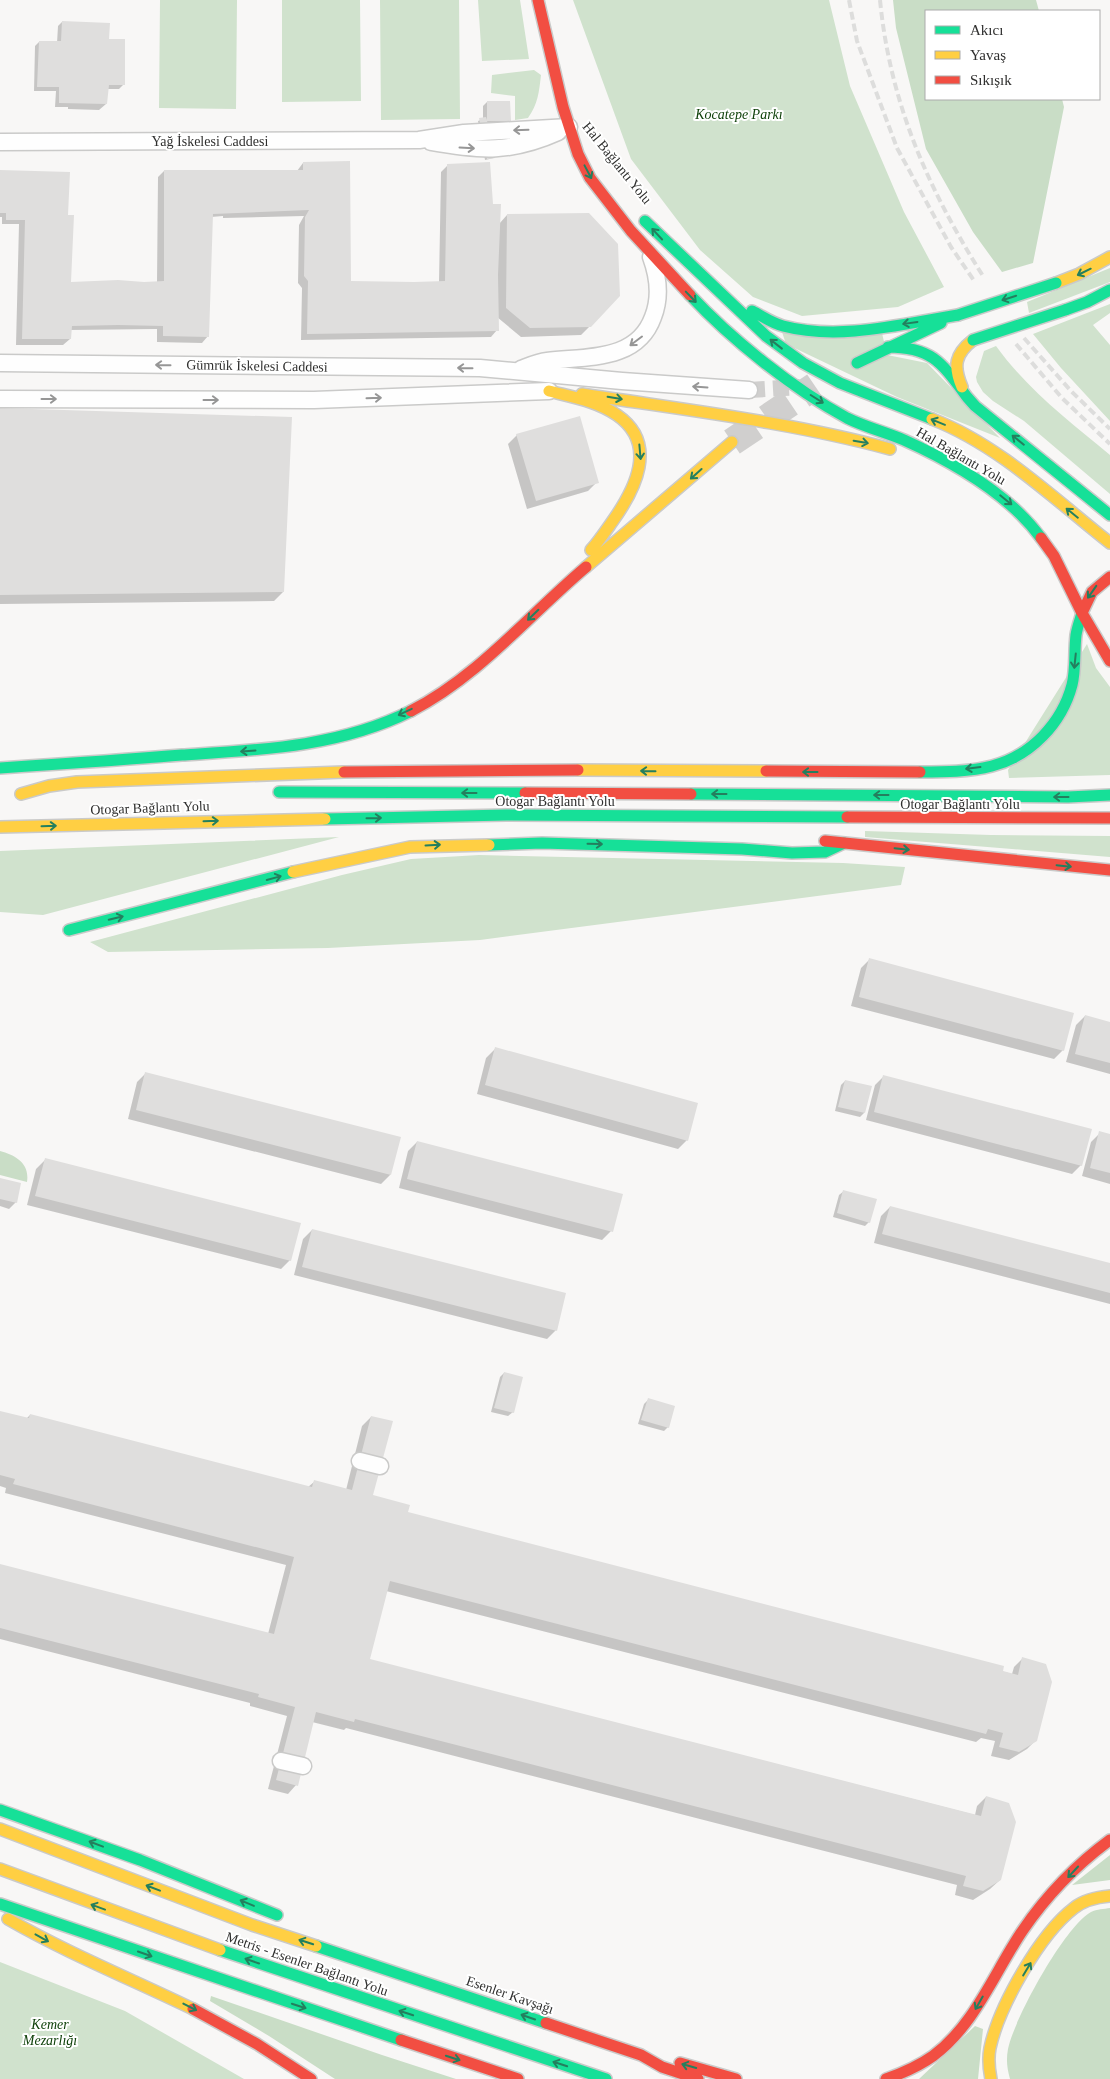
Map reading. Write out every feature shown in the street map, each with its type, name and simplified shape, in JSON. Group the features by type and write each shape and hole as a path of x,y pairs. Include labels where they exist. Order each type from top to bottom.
{"main road":[{"path":"538,0 551,60 569,127"},
{"name":"Hal Bağlantı Yolu","path":"569,127 587,147"},
{"name":"Hal Bağlantı Yolu","path":"569,127 578,154 590,178 648,248 716,323 799,388 848,418 931,453 994,491 1015,508 1033,527 1054,556 1082,613 1110,660"},
{"name":"Hal Bağlantı Yolu","path":"638,213 724,298 766,336 821,374 882,401 947,426 1006,460 1110,543"},
{"path":"857,363 958,315 1056,283 1079,274 1110,257"},
{"path":"967,397 957,376 956,364 962,348 973,340 1087,302 1110,290"},
{"path":"724,298 782,326 816,331 871,327 958,315"},
{"path":"888,347 910,347 920,351 946,368 975,406 1110,515"},
{"path":"549,390 600,396 749,420 864,442 959,470"},
{"path":"549,390 597,404 620,418 638,437 641,452 641,466 637,480 625,502 594,547 555,593"},
{"path":"0,768 285,748 320,742 365,730 445,692 508,639 555,593 732,442"},
{"path":"21,794 49,786 77,782 285,774 556,770 921,772 976,769 1003,762 1024,752 1040,740 1055,721 1065,704 1072,684 1076,659 1076,634 1087,599 1097,584 1110,577"},
{"name":"Otogar Bağlantı Yolu","path":"271,792 1068,797 1110,795"},
{"name":"Otogar Bağlantı Yolu","path":"7,794 98,793"},
{"path":"506,815 530,824 553,827"},
{"name":"Otogar Bağlantı Yolu","path":"0,827 506,815 1110,818"},
{"path":"726,837 762,839"},
{"path":"812,840 1110,870"},
{"path":"69,930 320,865 410,846 551,843 824,852 844,843"},
{"path":"0,1810 39,1822 119,1852 290,1920"},
{"name":"Metris - Esenler Bağlantı Yolu","path":"0,1829 228,1916 369,1963"},
{"path":"886,2079 923,2064 958,2034 975,2010 1024,1929 1079,1866 1110,1840"},
{"name":"Metris - Esenler Bağlantı Yolu","path":"0,1869 72,1897 270,1967 606,2079"},
{"path":"991,2079 990,2050 995,2030 1014,1990 1036,1953 1054,1928 1076,1907 1092,1900 1110,1896"},
{"path":"0,1904 518,2079"},
{"path":"0,1914 48,1942 124,1975 196,2010 258,2044 312,2079"},
{"path":"322,1936 369,1963"},
{"name":"Esenler Kavşağı","path":"369,1963 641,2056"},
{"path":"641,2056 662,2067 698,2079"},
{"path":"641,2056 670,2060 736,2079"}],"street":[{"name":"Yağ İskelesi Caddesi","path":"0,142 419,140 464,133 569,127"},
{"path":"514,371 544,361 598,357 622,350 640,341 650,326 656,310 658,293 657,273 648,248"},
{"name":"Gümrük İskelesi Caddesi","path":"0,363 480,368 749,390"},
{"path":"0,399 314,400 549,390"},
{"path":"360,1461 380,1466"},
{"path":"281,1761 303,1766"}],"green space":[{"path":"160,0 237,0 236,109 159,108"},
{"path":"282,0 360,0 361,101 282,102"},
{"path":"380,0 459,0 460,119 381,120"},
{"path":"478,0 520,0 529,59 482,61"},
{"name":"Kocatepe Parkı","path":"573,0 829,0 850,86 904,212 944,287 898,307 802,316 753,297 700,250 631,159"},
{"path":"893,0 1036,0 1039,10 925,10 925,100 1062,100 1064,107 1033,263 1002,272 973,232 926,149 896,28"},
{"path":"534,70 541,75 536,103 528,118 515,120 515,96 491,93 492,75"},
{"path":"1110,268 1110,282 1029,313 1027,302"},
{"path":"1110,304 1110,313 1093,325 1110,345 1110,421 1061,368 1033,334"},
{"path":"782,332 882,333 887,355 927,363 1000,438 897,397 786,344"},
{"path":"996,346 1035,391 1110,455 1110,494 1024,421 993,401 983,392 976,377 984,351"},
{"path":"1087,644 1096,668 1110,687 1110,775 1009,778 1008,770"},
{"path":"865,831 1110,836 1110,857 865,837"},
{"path":"339,837 43,915 0,912 0,851"},
{"path":"479,855 843,863 905,867 901,885 480,940 328,948 108,952 90,942 342,875 411,859"},
{"path":"0,1151 11,1155 24,1165 27,1182 0,1175"},
{"path":"1110,1855 1110,1880 1072,1885"},
{"path":"1110,1908 1110,2079 1010,2079 1007,2057 1012,2035 1042,1975 1068,1935 1080,1921 1093,1911"},
{"name":"Kemer Mezarlığı","path":"0,1962 125,2011 244,2079 0,2079"},
{"path":"211,1996 456,2079 335,2079 269,2036 210,2001"},
{"path":"975,2026 983,2029 978,2079 919,2079"}],"building":[{"path":"62,21 110,23 109,39 125,39 125,85 109,85 107,104 59,103 59,87 37,87 39,41 61,41"},
{"path":"487,101 510,101 511,121 487,121 494,139 495,158 487,159 479,118 486,117 487,120"},
{"path":"350,161 351,281 414,282 445,281 447,164 490,162 493,204 501,204 498,275 499,331 307,334 308,281 304,276 305,217 309,210 213,214 209,337 163,336 163,326 118,325 72,326 71,339 22,339 25,220 6,220 6,213 0,213 0,170 70,172 68,215 74,215 71,282 118,280 144,282 164,281 164,170 303,170 303,162"},
{"path":"589,213 618,244 620,296 591,327 530,328 506,308 507,214"},
{"path":"0,408 292,417 284,592 0,595"},
{"path":"580,416 599,483 536,501 516,434"},
{"path":"869,958 1074,1013 1064,1051 859,997"},
{"path":"1085,1015 1110,1022 1110,1063 1075,1054"},
{"path":"495,1047 698,1103 688,1141 485,1085"},
{"path":"145,1072 401,1137 391,1175 136,1110"},
{"path":"883,1075 1092,1129 1082,1166 874,1112"},
{"path":"845,1080 872,1086 865,1113 838,1107"},
{"path":"1099,1131 1110,1134 1110,1173 1090,1168"},
{"path":"417,1141 623,1194 613,1232 407,1179"},
{"path":"45,1158 301,1223 291,1261 35,1196"},
{"path":"0,1178 21,1183 17,1203 0,1199"},
{"path":"843,1190 877,1199 870,1223 837,1213"},
{"path":"890,1206 1110,1263 1110,1293 882,1234"},
{"path":"312,1229 566,1293 557,1331 302,1267"},
{"path":"504,1372 523,1377 514,1413 494,1408"},
{"path":"648,1398 675,1406 669,1428 641,1420"},
{"path":"0,1411 29,1418 30,1414 312,1487 314,1480 352,1490 371,1416 393,1421 373,1495 410,1505 408,1512 1004,1666 1003,1671 1018,1675 1022,1657 1046,1664 1052,1682 1037,1741 1019,1752 999,1747 1003,1733 988,1729 986,1734 390,1581 370,1659 981,1816 986,1796 1009,1803 1016,1822 1001,1880 983,1891 963,1886 966,1876 355,1719 354,1722 316,1712 298,1786 276,1780 295,1707 258,1697 259,1694 0,1628 0,1564 274,1634 294,1557 13,1484 15,1479 0,1475"}],"tunnel":[{"path":"732,442 815,386"},
{"path":"749,390 800,387"}],"railway":[{"path":"849,0 857,41 897,148 951,247 975,282"},
{"path":"880,0 885,38 902,110 929,178 945,211 983,276"},
{"path":"1024,338 1071,391 1110,429"},
{"path":"1016,344 1062,398 1110,444"}],"traffic: fast":[{"path":"645,221 766,336 803,363 840,383 932,419"},
{"path":"958,315 1056,283"},
{"path":"1065,310 1087,302 1110,290"},
{"path":"690,295 743,346 805,393 847,418 904,440 960,469 997,493 1028,522 1041,538"},
{"path":"973,340 1065,310"},
{"path":"752,311 783,326 827,332 871,330 958,315"},
{"path":"857,363 941,323"},
{"path":"888,347 915,350 935,359 943,366 967,397"},
{"path":"967,397 975,406 1110,515"},
{"path":"920,772 965,771 992,766 1020,754 1043,736 1061,712 1072,685 1076,635 1082,613"},
{"path":"0,768 241,751 299,745 356,732 384,723 411,711"},
{"path":"279,792 525,793"},
{"path":"691,794 1068,797 1110,795"},
{"path":"325,819 506,815 847,817"},
{"path":"489,845 542,843 742,849 792,853 825,852 844,843"},
{"path":"69,930 293,872"},
{"path":"0,1810 140,1860 277,1915"},
{"path":"0,1904 401,2040"},
{"path":"316,1946 546,2023"},
{"path":"220,1950 606,2079"}],"traffic: slow":[{"path":"1056,283 1079,274 1110,257"},
{"path":"962,387 957,373 957,361 962,350 973,340"},
{"path":"549,391 584,400 609,410 630,427 637,439 640,453 635,482 621,509 591,550"},
{"path":"582,394 776,424 890,449"},
{"path":"932,419 957,430 1003,458 1047,491 1110,543"},
{"path":"586,567 732,442"},
{"path":"578,770 766,771"},
{"path":"21,794 49,786 77,782 344,772"},
{"path":"0,827 325,819"},
{"path":"293,872 410,847 489,845"},
{"path":"0,1829 252,1925 316,1946"},
{"path":"0,1869 220,1950"},
{"path":"991,2079 989,2056 995,2031 1012,1992 1035,1953 1048,1935 1074,1908 1091,1899 1110,1896"},
{"path":"8,1919 76,1955 193,2009"}],"traffic: jam":[{"path":"538,0 563,107 578,154 590,178 631,231 690,295"},
{"path":"1041,538 1054,556 1082,613 1110,661"},
{"path":"411,711 436,697 481,663 586,567"},
{"path":"1082,613 1092,592 1110,577"},
{"path":"344,772 578,770"},
{"path":"766,771 920,772"},
{"path":"525,793 691,794"},
{"path":"847,817 1110,818"},
{"path":"825,841 1110,870"},
{"path":"886,2079 922,2063 948,2043 973,2013 1023,1930 1042,1905 1074,1870 1110,1840"},
{"path":"193,2009 257,2044 311,2079"},
{"path":"546,2023 641,2055 662,2067 698,2079"},
{"path":"401,2040 518,2079"},
{"path":"680,2063 736,2079"}]}
